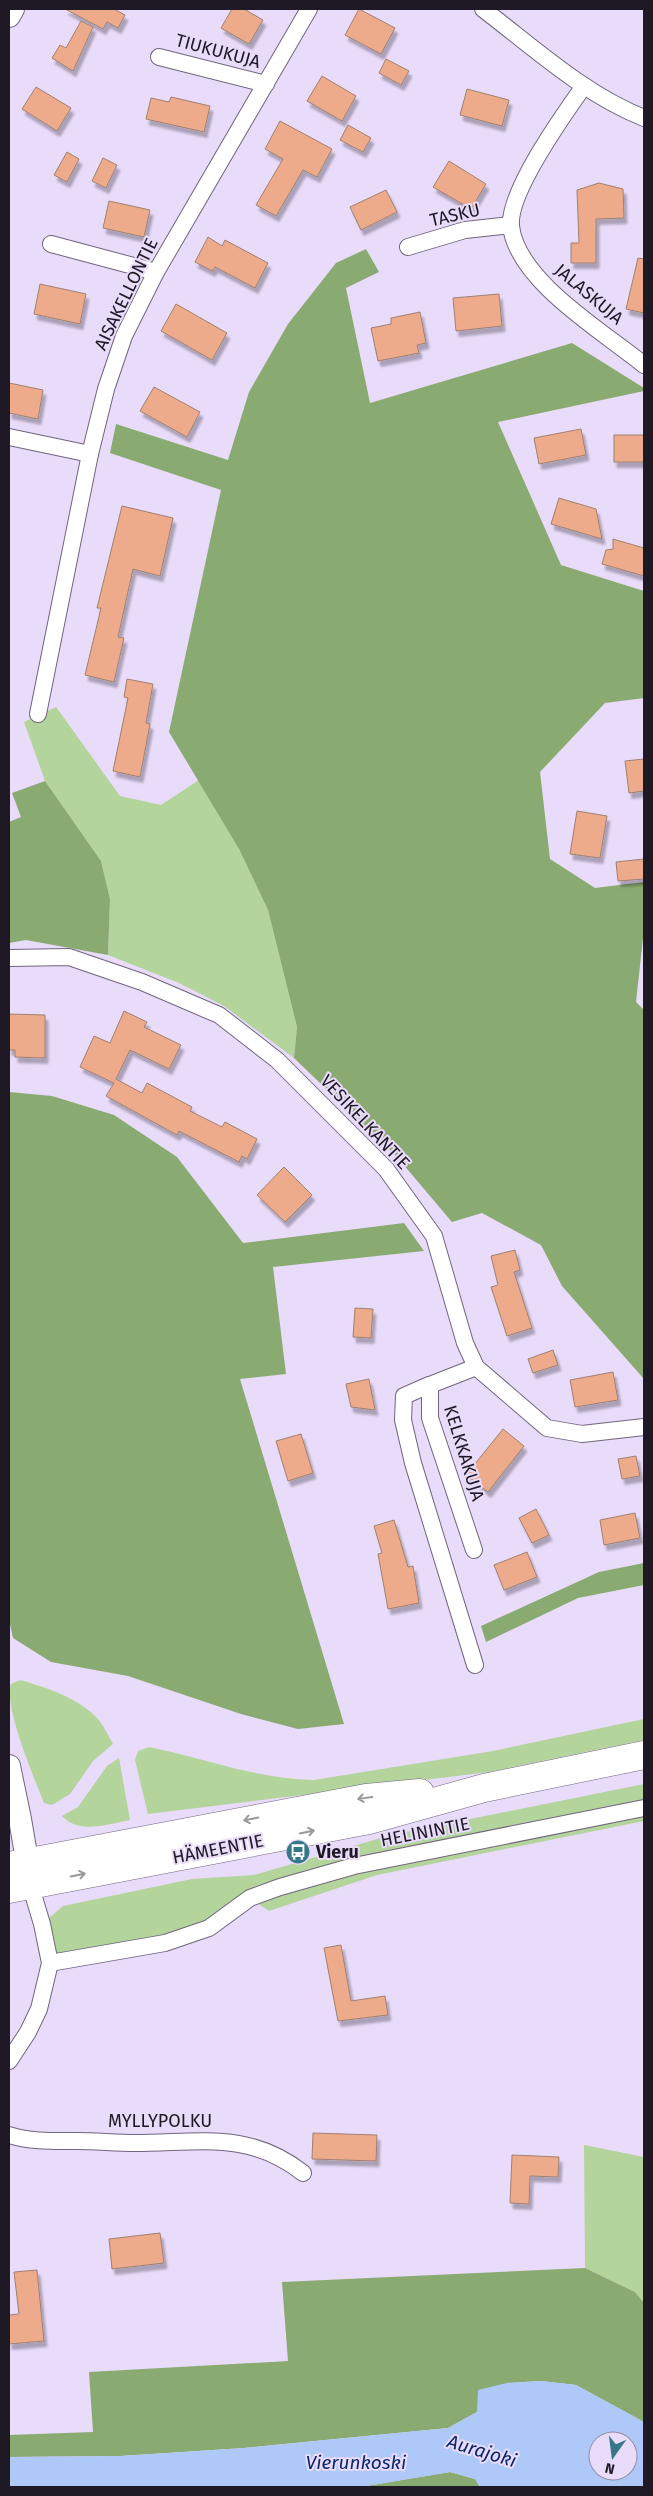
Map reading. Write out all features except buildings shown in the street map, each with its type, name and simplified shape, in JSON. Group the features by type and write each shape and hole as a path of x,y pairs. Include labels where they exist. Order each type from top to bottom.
{"highway":[{"name":"HÄMEENTIE","path":"19,1875 369,1820 484,1788 644,1755"}],"street":[{"path":"9,16 13,9"},
{"name":"AISAKELLONTIE","path":"38,714 90,454 106,388 124,336 156,272 309,9"},
{"path":"483,9 584,86 622,109 644,118"},
{"name":"TIUKUKUJA","path":"159,57 266,84"},
{"path":"511,225 516,200 528,174 584,86"},
{"name":"TASKU","path":"408,248 465,230 511,225"},
{"name":"JALASKUJA","path":"511,225 520,251 534,274 559,298 644,365"},
{"path":"50,244 156,272"},
{"path":"9,437 90,454"},
{"name":"VESIKELKANTIE","path":"9,958 69,957 142,982 219,1015 277,1060 386,1169 434,1236 465,1343 476,1367 548,1428 582,1434 644,1427"},
{"name":"KELKKAKUJA","path":"474,1550 430,1418 429,1385 476,1367"},
{"path":"429,1385 404,1396 403,1420 413,1463 475,1665"},
{"path":"9,1766 19,1875 42,1924 50,1963 39,2009 28,2032 9,2061"},
{"name":"HELININTIE","path":"50,1963 165,1943 209,1928 250,1898 280,1887 354,1866 644,1808"},
{"name":"MYLLYPOLKU","path":"9,2135 36,2141 135,2143 231,2141 265,2149 286,2160 303,2173"}],"green space":[{"path":"366,249 379,272 346,288 370,403 572,343 644,388 644,391 498,422 561,565 644,591 644,698 605,703 540,772 550,859 595,888 644,882 644,929 636,1002 644,1010 644,1379 562,1286 541,1245 482,1213 452,1222 397,1157 294,1058 297,1027 268,910 239,849 169,732 221,490 110,453 116,424 228,460 249,392 288,324 336,263"},
{"path":"56,707 120,796 161,805 199,780 239,849 268,910 297,1027 294,1058 224,1006 179,983 108,955 110,899 101,861 45,781 24,722"},
{"path":"45,781 101,861 110,899 108,955 26,940 9,943 9,822 21,817 12,793"},
{"path":"9,1092 52,1096 114,1115 177,1157 243,1243 404,1223 424,1251 273,1267 286,1374 240,1379 344,1724 298,1729 241,1714 128,1676 51,1662 13,1638 9,1620"},
{"path":"644,1563 644,1585 578,1598 486,1642 481,1626 599,1572"},
{"path":"20,1680 71,1699 89,1710 99,1720 113,1744 93,1761 70,1794 52,1805 44,1803 27,1761 16,1725 10,1694 11,1684"},
{"path":"644,1719 644,1740 489,1772 148,1814 135,1760 138,1751 149,1747 271,1776 314,1780 493,1751"},
{"path":"119,1758 130,1820 103,1826 85,1827 69,1822 62,1816 78,1807 107,1766"},
{"path":"644,1784 644,1821 377,1875 269,1911 250,1898 165,1943 50,1963 42,1924 63,1906 192,1879 254,1875 391,1835"},
{"path":"584,2145 644,2157 644,2303 635,2292 585,2268"},
{"path":"585,2268 635,2292 644,2303 644,2422 576,2385 541,2381 507,2383 477,2412 448,2428 244,2448 120,2456 9,2457 9,2435 93,2432 89,2372 288,2361 282,2282"},
{"path":"450,2472 475,2479 480,2487 360,2487"}],"water":[{"path":"541,2381 576,2385 644,2422 644,2487 480,2487 475,2479 450,2472 360,2487 9,2487 9,2457 121,2456 244,2448 448,2428 477,2412 478,2390 507,2383"}],"place":[{"name":"Vieru","path":"298,1852"}],"water label":[{"name":"Aurajoki","path":"482,2451"},
{"name":"Vierunkoski","path":"356,2462"}]}
